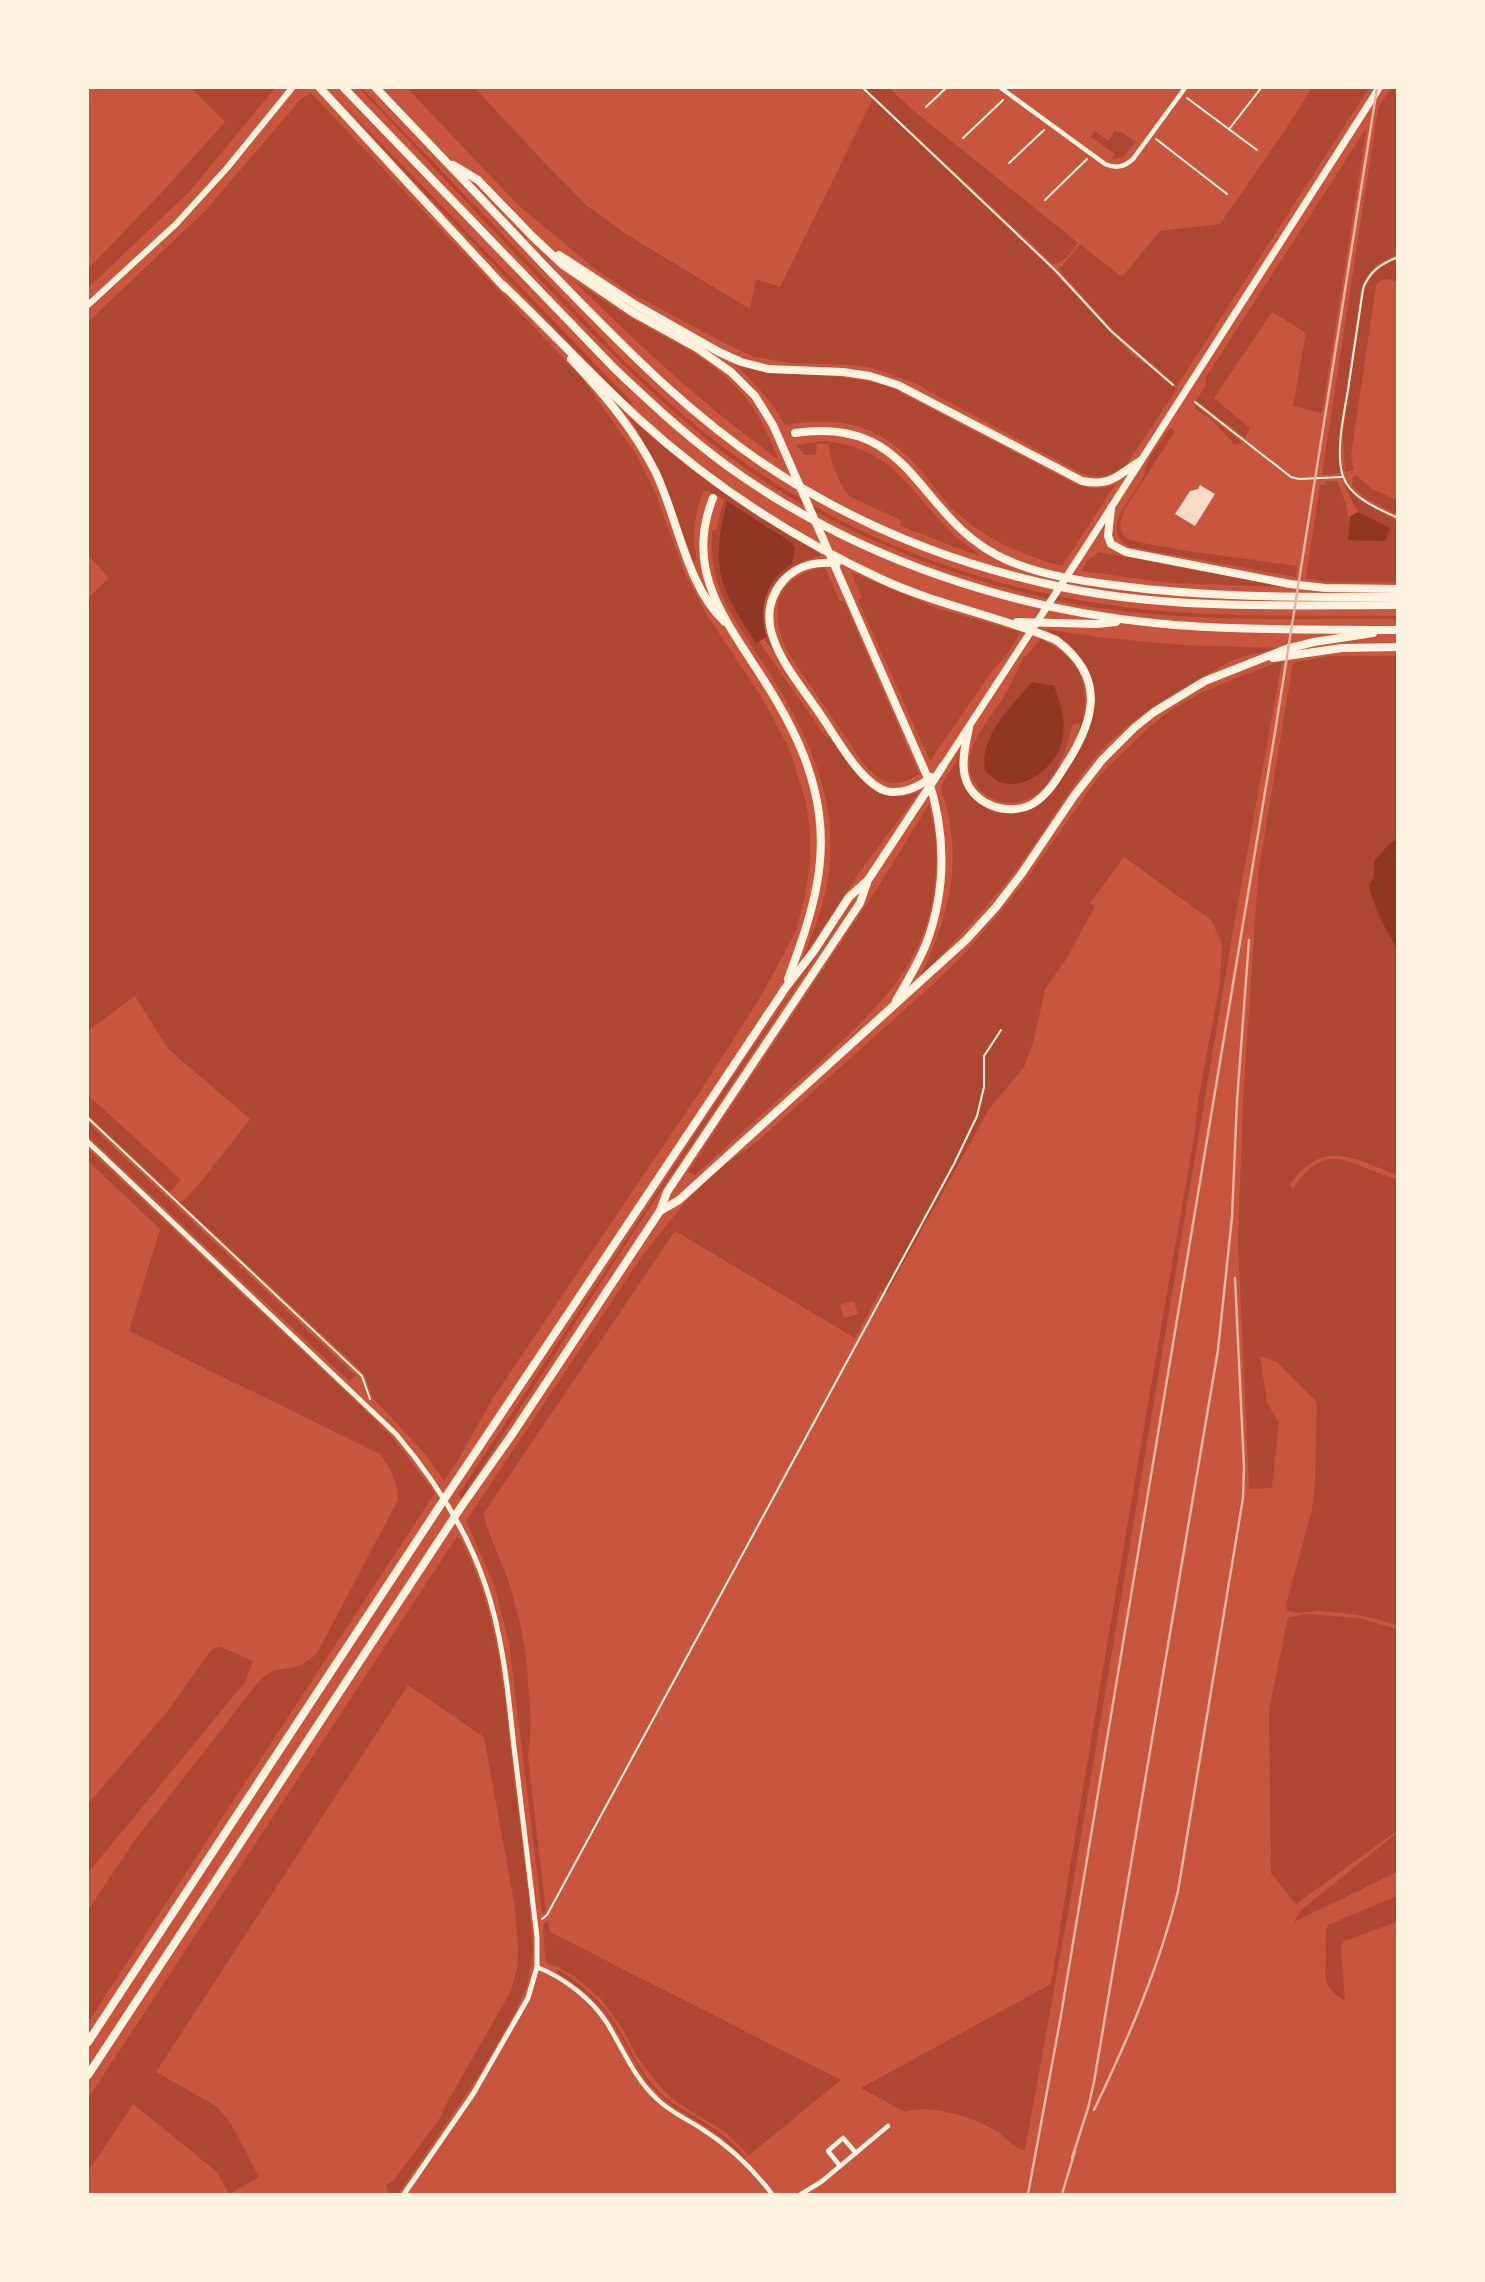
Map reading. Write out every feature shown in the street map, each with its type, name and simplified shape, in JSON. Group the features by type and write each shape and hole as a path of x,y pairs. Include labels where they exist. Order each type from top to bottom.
{"highway":[{"path":"344,88 614,368 656,408 698,444 743,477 787,506 837,533 947,578 1055,608 1128,620 1215,626 1398,630"},
{"path":"376,88 612,335 672,391 759,460 800,487 846,512 957,559 1011,576 1068,588 1160,601 1213,604 1398,605"},
{"path":"321,89 621,415 639,441 667,500 699,584 713,610 725,622 767,684 791,727 807,763 814,789 819,815 820,869 817,892 786,987"},
{"path":"444,159 478,180 533,237 593,287 697,348 731,372 755,396 774,425 935,799 940,829 941,887 936,914 926,946 896,1001"},
{"path":"533,237 636,305 741,362 768,369 870,376 898,385 1082,481 1095,484 1108,482 1118,478 1140,461"},
{"path":"503,285 601,383 671,447 753,508 849,564 925,597 1056,639 1069,649 1085,672 1092,699 1087,728 1074,753 1045,793 1033,803 1020,808 991,806 969,787 963,761 969,728"},
{"path":"795,433 836,430 861,437 886,449 899,459 941,511 963,533 1008,561 1050,575 1203,595 1398,597"},
{"path":"713,498 704,528 703,554 710,586 725,622"},
{"path":"1111,508 1108,536 1111,544 1126,552 1290,584 1325,588 1398,589"},
{"path":"849,564 821,562 806,565 785,579 771,599 769,611 770,629 781,655 860,771 871,782 885,791 908,790 925,782 943,766"},
{"path":"1004,621 1097,624 1128,620"},
{"path":"660,1212 678,1200 896,1001 937,968 996,907 1089,777 1135,728 1166,704 1205,681 1286,649 1314,642 1398,630"},
{"path":"1266,658 1342,648 1398,647"},
{"path":"88,2042 441,1504 786,987 814,951 849,897 868,880 943,766"},
{"path":"88,2075 451,1522 660,1212 667,1192 860,903 868,880"}],"main road":[{"path":"88,305 176,224 227,169 292,88"},
{"path":"943,766 1379,88"}],"street":[{"path":"1001,88 1098,159 1116,167 1128,164 1133,159 1185,88"},
{"path":"88,1142 396,1434 438,1488 466,1539 494,1615 508,1695 536,1924 537,1967 528,1998 484,2076 404,2194"},
{"path":"537,1967 567,1983 595,2008 606,2021 631,2065 657,2099 718,2140 750,2169 772,2194"},
{"path":"801,2194 888,2126"},
{"path":"840,2166 828,2151 843,2138 856,2153"}],"path":[{"path":"863,88 1056,271 1111,331 1173,385"},
{"path":"926,107 947,88"},
{"path":"1230,129 1261,88"},
{"path":"1186,97 1257,150"},
{"path":"963,138 1004,99"},
{"path":"1009,163 1045,128"},
{"path":"1155,139 1227,194"},
{"path":"1045,200 1087,159"},
{"path":"1398,257 1379,265 1363,289 1342,426 1341,458 1343,477 1347,484 1364,500 1398,518"},
{"path":"1195,402 1290,477 1343,477"},
{"path":"536,1924 547,1914 954,1164 977,1116 984,1087 984,1056 1001,1030"},
{"path":"88,1118 362,1376 370,1397"}],"shaded area":[{"path":"191,88 275,88 189,192 88,288 88,269 225,122"},
{"path":"359,88 362,88 653,388 735,456 835,518 924,558 1016,587 1063,597 1182,612 1397,616 1397,619 1225,618 1096,608 1054,600 974,578 895,550 857,533 749,471 695,430 644,385"},
{"path":"407,88 475,88 587,206 629,236 750,309 756,279 780,287 873,99 1042,260 1131,353 1177,389 1126,465 1105,476 1094,476 1081,473 914,383 873,368 792,363 754,357 629,292 594,268 518,205"},
{"path":"865,88 889,88 1078,243 1064,259 1053,264"},
{"path":"1312,88 1369,88 1177,386 1112,329 1059,270 1080,244 1122,277 1160,231 1220,224"},
{"path":"1391,88 1397,88 1397,254 1376,265 1362,284 1339,437 1340,473 1322,475 1378,108"},
{"path":"311,93 582,378 636,454 655,492 685,574 707,615 762,698 789,748 806,802 810,833 810,864 796,931 761,996 703,1087 493,1398 444,1481 426,1455 372,1397 365,1376 358,1368 181,1203 250,1119 168,1049 135,996 88,1031 88,598 109,578 88,555 88,322 206,210 301,99"},
{"path":"333,94 632,402 629,405 404,171"},
{"path":"1367,127 1322,413 1293,406 1306,333 1272,312 1214,398 1250,428 1245,438 1196,400 1205,387 1206,377"},
{"path":"1095,131 1108,141 1115,131 1120,131 1136,142 1123,157 1112,159 1115,154 1091,137"},
{"path":"1397,259 1397,282 1387,279 1379,281 1376,286 1351,455 1354,470 1345,472 1343,432 1364,292 1376,271"},
{"path":"572,279 631,318 695,354 724,375 754,409 779,460 672,374"},
{"path":"733,363 772,371 849,378 888,386 1075,484 1095,488 1115,485 1062,566 1047,562 1007,546 970,524 948,504 906,454 875,434 842,423 805,422 785,425 762,392"},
{"path":"1196,406 1242,442 1234,444 1211,419 1194,408"},
{"path":"629,417 721,491 820,553 820,556 798,564 779,577 767,596 763,619 777,655 764,639 759,642 826,737 830,736 866,782 889,795 903,796 919,792 859,873 802,960 823,903 830,862 830,831 818,771 794,715 732,614 718,585 712,551 712,530 716,530 724,499 704,490 696,516 694,533 697,560 693,561 657,470"},
{"path":"1170,428 1175,431 1125,509 1120,523 1123,535 1132,541 1187,551 1297,566 1296,577 1130,547 1121,540 1117,522 1143,477 1151,456"},
{"path":"823,441 847,445 882,461 908,484 952,533 979,554 978,556 901,526 900,520 849,496 835,471 829,444 817,444 816,455 805,455 796,445"},
{"path":"1356,475 1372,489 1397,500 1397,515 1363,496 1352,486"},
{"path":"1326,481 1337,481 1343,496 1348,516 1349,540 1390,528 1358,512 1342,482 1360,500 1397,521 1397,582 1332,582 1306,579 1320,485 1325,485"},
{"path":"727,501 791,542 795,548 792,564 776,578 766,595 763,615 766,637 756,643 733,607 721,576 719,544"},
{"path":"1358,512 1390,528 1385,541 1348,540 1350,516"},
{"path":"1099,552 1288,587 1170,583 1081,571 1088,560"},
{"path":"825,567 840,602 844,601 919,774 910,779 895,783 882,780 863,763 789,654 782,638 777,610 785,588 808,572"},
{"path":"851,572 939,609 1021,632 930,761 858,600 862,598"},
{"path":"1046,629 1182,645 1280,648 1224,665 1169,697 1118,734 1089,765 998,892 920,977 939,931 951,884 952,836 940,787 962,750 959,763 961,778 974,799 996,812 1021,813 1038,805 1051,792 1073,760 1087,732 1094,703 1089,674 1071,647"},
{"path":"1041,639 1066,656 1080,675 1085,699 1081,729 1079,723 1072,725 1067,746 1057,768 1043,788 1026,800 1003,802 984,794 977,786 972,778 970,756 978,735 1002,700 1024,656"},
{"path":"1329,656 1397,656 1397,839 1374,861 1374,877 1397,949 1397,1175 1353,1158 1327,1156 1303,1170 1290,1184 1293,1189 1318,1163 1329,1159 1353,1163 1397,1179 1397,1626 1350,1614 1287,1610 1286,1605 1312,1509 1317,1402 1277,1362 1260,1356 1267,1402 1279,1423 1272,1488 1249,1489 1238,1242 1243,1101 1258,874 1293,663"},
{"path":"1282,661 1233,931 1069,1907 1025,2150 1014,2146 989,2127 966,2117 928,2110 905,2112 861,2088 1051,1984 1220,982 1222,943 1211,920 1124,857 1090,903 1095,906 1067,958 1045,989 1034,1040 1024,1067 989,1109 887,1293 880,1291 855,1338 675,1231 484,1513 486,1525 509,1582 526,1656 531,1722 528,1758 546,1911 542,1914 509,1643 494,1584 466,1521 644,1253 687,1200 723,1166 759,1140 961,957 1028,877 1099,776 1147,729 1174,708 1241,676","holes":["854,1301 858,1314 844,1318 840,1305"]},
{"path":"1032,682 1054,686 1063,715 1061,745 1046,768 1030,779 1012,784 1001,782 985,771 987,746 998,723"},
{"path":"929,804 936,842 935,884 929,917 918,946 903,972 864,1019 814,1067 695,1175 688,1172 880,884"},
{"path":"1397,839 1397,949 1382,922 1369,885 1374,877 1374,861"},
{"path":"856,896 462,1498 458,1495 721,1095"},
{"path":"88,1095 181,1180 170,1192 88,1115"},
{"path":"88,1123 356,1376 349,1381 88,1136"},
{"path":"88,1149 369,1414 393,1438 435,1493 88,2022 88,1910 135,1840 260,1680 276,1670 303,1664 317,1653 398,1500 393,1476 380,1454 129,1331 160,1229 88,1161"},
{"path":"458,1535 484,1594 499,1658 533,1952 527,1986 480,2074 398,2194 389,2194 386,2185 393,2181 440,2118 511,1991 517,1969 518,1949 515,1908 484,1737 408,1685 156,2072 216,2106 230,2122 259,2177 229,2194 217,2172 133,2104 88,2172 89,2097"},
{"path":"1309,1614 1359,1618 1397,1629 1398,1830 1296,1904 1271,1873 1269,1710 1288,1617"},
{"path":"221,1647 253,1661 245,1682 88,1873 88,1804 166,1713 212,1649"},
{"path":"1397,1833 1397,1872 1294,1922 1301,1910"},
{"path":"1397,1896 1397,1922 1344,1941 1341,1947 1345,2001 1331,1990 1326,1980 1328,1925"},
{"path":"548,1920 550,1932 841,2080 749,2155 725,2132 678,2103 663,2090 638,2058 622,2028 602,2000 575,1977 548,1964 545,1960 543,1925"},
{"path":"559,1970 585,1989 607,2012 643,2071 660,2093 721,2134 745,2158 714,2132 659,2095 644,2077 604,2011 586,1993 557,1973"}],"building":[{"path":"1200,485 1215,494 1195,526 1175,514 1190,491 1198,489"}],"railway":[{"path":"1028,2194 1060,2021 1275,732 1377,88"},
{"path":"1072,2158 1094,2082 1218,1350 1232,1217 1237,1101 1249,940"},
{"path":"1094,2110 1142,2003 1162,1948 1178,1891 1243,1498 1244,1467 1235,1278"},
{"path":"1062,2194 1075,2151"}]}
